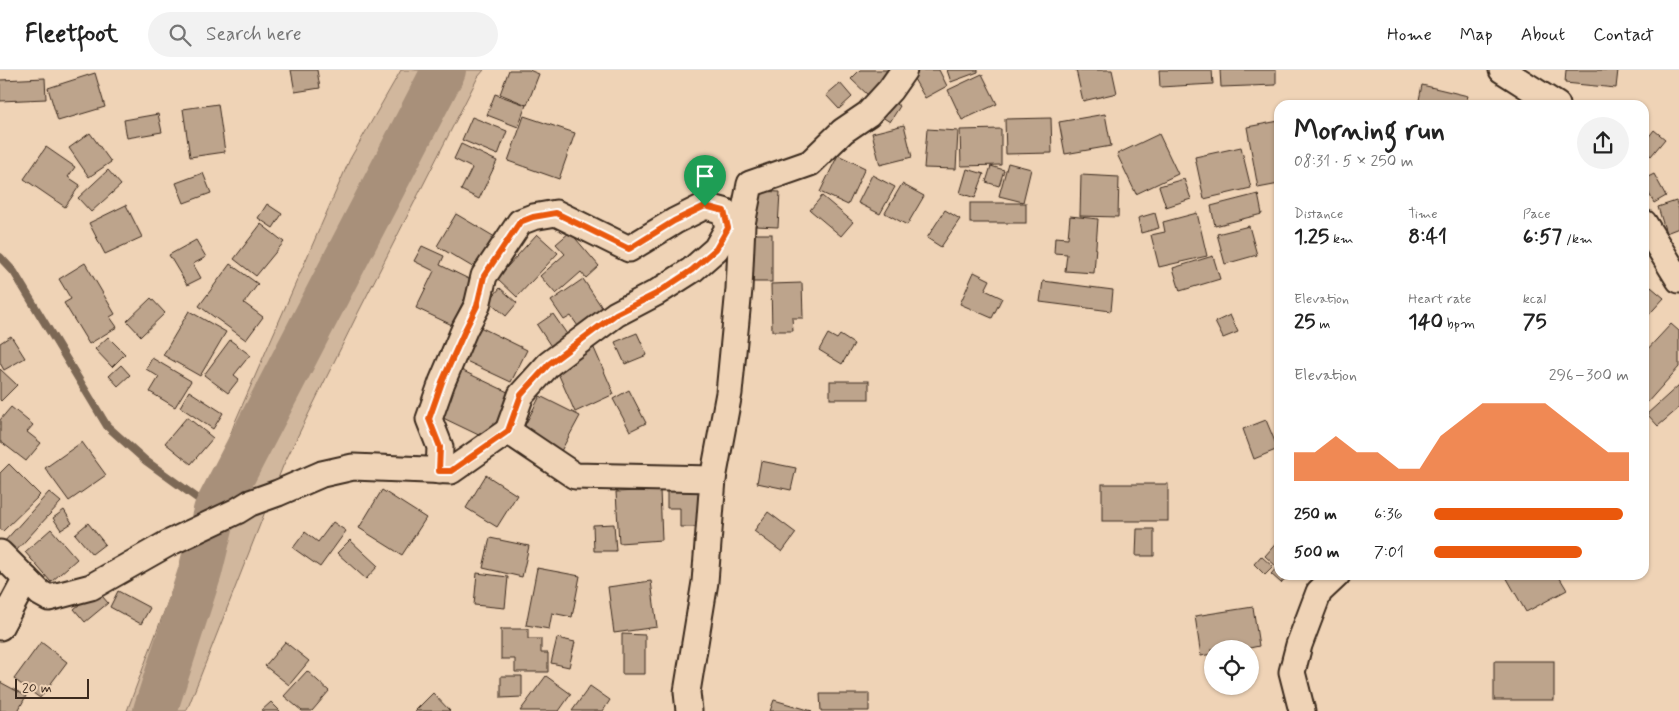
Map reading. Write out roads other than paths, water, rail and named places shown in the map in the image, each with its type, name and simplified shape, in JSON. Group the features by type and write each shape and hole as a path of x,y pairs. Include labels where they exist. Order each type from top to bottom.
{"street":[{"path":"689,711 687,692 705,582 713,479 729,393 739,289 742,224 750,184 810,163 844,131 868,114 890,90 904,70"},
{"path":"1502,70 1548,100"},
{"path":"0,553 40,593 49,598 91,587 168,544 250,503 322,474 353,467 439,471 451,471 508,431 521,395 549,364 616,314 656,294 692,270 716,249 728,228 724,211 705,206 674,221 629,249 556,213 533,217 520,222 484,276 477,306 442,382 429,419 440,447 439,471"},
{"path":"1649,230 1677,270"},
{"path":"508,431 575,476 713,479"},
{"path":"0,627 26,579"},
{"path":"1302,711 1292,672 1299,645 1318,592 1331,580"}],"waterway":[{"path":"155,711 200,572 215,511 444,70"},
{"path":"0,257 14,272 107,426 146,461 215,511"}]}
